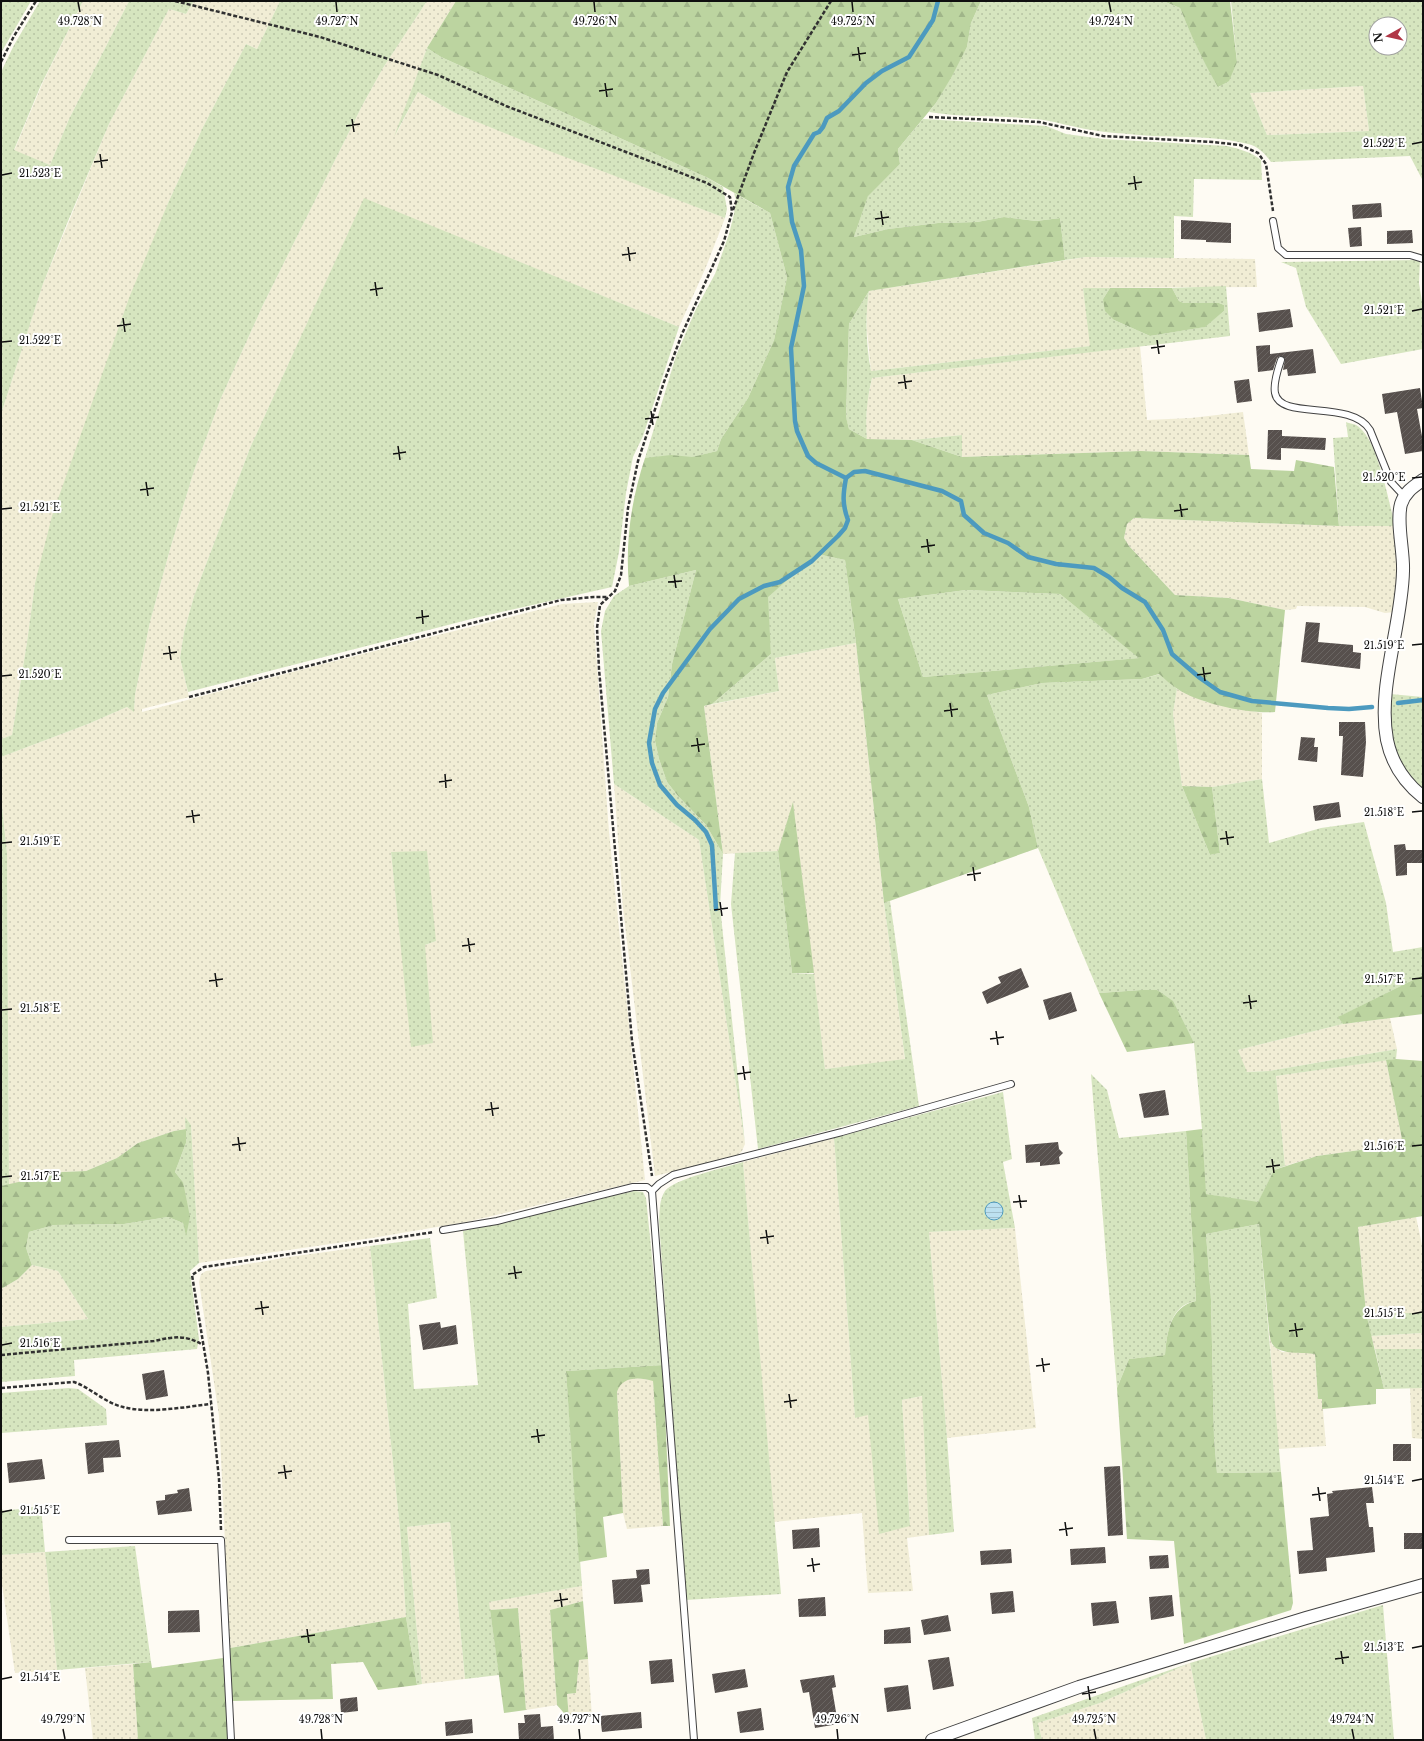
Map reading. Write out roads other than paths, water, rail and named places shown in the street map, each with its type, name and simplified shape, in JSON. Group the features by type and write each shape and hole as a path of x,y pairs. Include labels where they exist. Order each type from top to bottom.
{"street":[{"path":"1423,480 1404,496 1401,506 1402,587 1386,694 1385,725 1390,751 1396,767 1411,788 1423,797"},
{"path":"932,1740 1079,1687 1306,1618 1423,1585"}],"lane":[{"path":"1274,221 1278,248 1286,254 1410,255 1423,258"},
{"path":"1281,360 1275,385 1275,392 1279,399 1295,408 1343,413 1355,417 1364,423 1370,430 1391,482 1404,496"},
{"path":"652,1191 659,1184 673,1176 842,1132 1011,1084"},
{"path":"444,1230 496,1221 633,1187 647,1187 652,1191 694,1740"},
{"path":"69,1540 222,1540 231,1740"}],"water":[{"path":"994,1202 1000,1205 1003,1211 1000,1217 994,1220 988,1217 985,1211 988,1205"}],"waterway":[{"path":"716,909 712,845 706,832 695,820 677,805 660,785 652,763 649,743 655,709 663,693 710,629 739,599 764,586 780,582 812,561 845,528 848,520 844,499 846,478 816,463 808,456 797,431 795,421 791,348 804,286 801,250 792,222 788,187 794,166 814,134 819,132 827,118 839,111 866,83 882,71 909,57 933,20 938,1"},
{"path":"846,478 854,472 865,471 942,491 961,501 964,515 984,533 1008,543 1028,557 1056,564 1094,568 1145,602 1163,630 1172,654 1200,678 1220,692 1252,701 1328,708 1349,709 1372,707"},
{"path":"1398,703 1423,700"}]}
